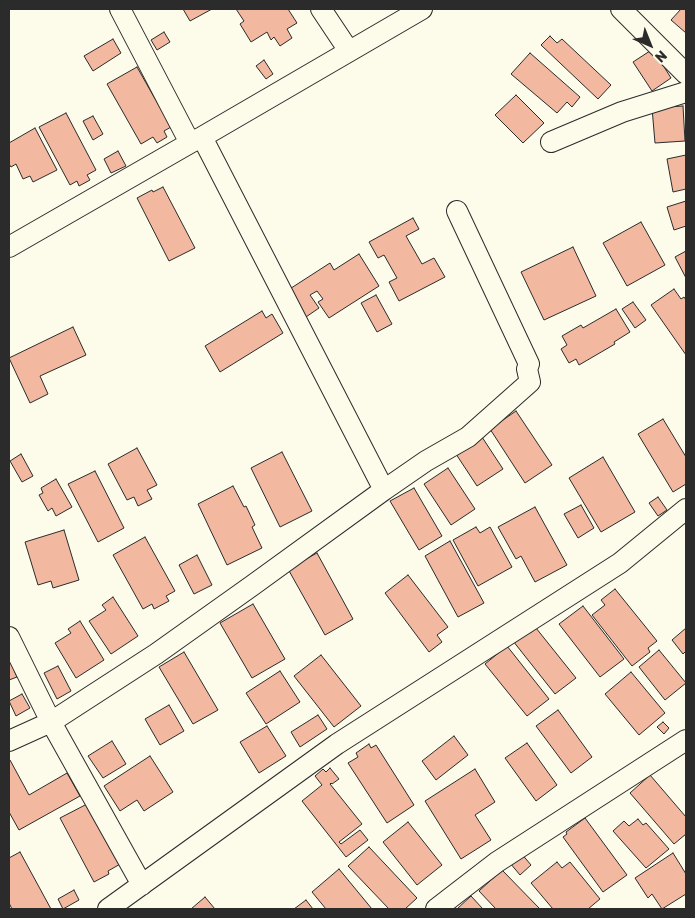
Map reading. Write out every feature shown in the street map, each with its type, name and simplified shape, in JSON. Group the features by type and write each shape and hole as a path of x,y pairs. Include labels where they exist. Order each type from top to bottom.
{"street":[{"path":"120,9 196,140 384,490"},
{"path":"320,9 349,51"},
{"path":"9,247 422,9"},
{"path":"621,9 686,74"},
{"path":"551,142 622,112 686,92"},
{"path":"9,741 51,722 156,654 384,490 426,461 468,437 530,382 526,369 529,364 457,211"},
{"path":"108,909 337,744 620,563 686,509"},
{"path":"9,638 51,722 142,885"},
{"path":"436,909 496,862 686,740"}],"building":[{"path":"183,9 212,9 190,21"},
{"path":"236,9 288,9 297,23 287,29 292,38 280,46 274,37 271,40 267,32 251,42 240,24 244,21"},
{"path":"681,9 686,9 686,33 671,20"},
{"path":"164,32 170,42 157,50 151,40"},
{"path":"550,36 557,43 562,39 611,85 598,99 541,45"},
{"path":"113,39 121,53 93,71 84,56"},
{"path":"653,49 671,78 652,91 633,62"},
{"path":"530,53 580,97 572,107 567,102 557,113 511,74"},
{"path":"264,60 273,74 266,79 256,66"},
{"path":"137,67 171,127 164,131 167,137 157,143 153,137 141,144 107,84"},
{"path":"516,95 544,123 523,143 495,115"},
{"path":"683,106 685,141 655,143 652,108"},
{"path":"66,113 96,170 87,175 90,180 79,186 77,181 70,185 39,127"},
{"path":"93,116 103,134 93,140 83,121"},
{"path":"35,128 57,170 33,182 30,176 23,179 16,164 11,167 9,164 9,143"},
{"path":"118,151 126,166 111,173 104,159"},
{"path":"686,155 686,189 673,192 667,159"},
{"path":"163,187 195,248 169,261 137,198 152,190 153,192"},
{"path":"686,201 686,226 674,230 667,207"},
{"path":"413,218 419,229 406,236 422,264 434,258 445,277 399,301 389,282 397,278 384,255 378,258 369,242"},
{"path":"641,222 665,265 627,286 603,243"},
{"path":"573,247 596,296 544,320 521,272"},
{"path":"686,251 686,278 675,257"},
{"path":"359,254 379,286 329,318 318,302 323,299 317,291 310,295 319,308 303,319 285,292 330,263 334,270"},
{"path":"674,289 681,299 684,297 686,300 686,355 651,305"},
{"path":"376,295 392,324 377,332 361,303"},
{"path":"633,302 646,320 635,328 622,309"},
{"path":"616,309 630,332 614,342 615,344 579,365 576,359 569,363 561,349 567,345 562,336 581,325 583,328"},
{"path":"262,311 266,318 272,314 283,333 220,372 205,346"},
{"path":"73,327 86,355 40,376 48,394 30,403 9,358"},
{"path":"516,411 552,465 525,483 490,429"},
{"path":"663,419 686,457 686,484 673,492 638,434"},
{"path":"480,434 503,469 477,486 454,451"},
{"path":"137,448 157,485 147,490 152,499 138,506 134,497 127,500 108,464"},
{"path":"282,452 312,511 280,527 251,468"},
{"path":"21,454 33,476 22,482 10,461"},
{"path":"603,457 635,512 601,532 569,478"},
{"path":"448,468 475,509 451,525 424,484"},
{"path":"95,471 124,528 98,542 68,484"},
{"path":"56,479 72,507 56,516 52,508 48,511 39,495 43,493 41,488"},
{"path":"233,486 255,525 252,527 262,548 227,565 198,504"},
{"path":"414,488 442,536 419,550 390,501"},
{"path":"658,497 667,510 658,516 649,503"},
{"path":"581,505 594,528 578,538 564,514"},
{"path":"535,507 567,565 535,582 521,556 516,559 498,527"},
{"path":"476,527 480,533 490,527 512,567 478,586 453,540"},
{"path":"64,530 79,580 53,588 51,581 38,585 25,542"},
{"path":"145,537 175,591 166,596 169,601 154,609 152,604 143,609 113,555"},
{"path":"450,541 484,603 458,617 425,556"},
{"path":"317,553 353,619 325,635 288,569"},
{"path":"197,555 212,585 194,594 179,565"},
{"path":"408,575 448,627 437,635 442,642 429,652 385,593"},
{"path":"615,589 657,641 648,648 650,652 632,666 592,615 605,605 601,600"},
{"path":"113,597 138,636 111,654 89,621 106,610 102,605"},
{"path":"253,604 285,659 252,678 220,623"},
{"path":"583,606 624,659 600,677 559,624"},
{"path":"80,621 104,660 76,678 55,643 71,633 68,629"},
{"path":"536,628 576,678 555,694 513,641 527,630 530,633"},
{"path":"686,628 686,651 683,654 672,640"},
{"path":"507,646 549,699 527,716 485,664"},
{"path":"659,650 686,683 665,700 639,667"},
{"path":"184,652 218,710 193,724 159,667"},
{"path":"321,655 361,706 334,727 294,676"},
{"path":"9,658 17,677 9,680"},
{"path":"58,666 71,691 57,699 44,673"},
{"path":"280,671 300,702 266,724 246,693"},
{"path":"631,672 665,713 639,735 605,694"},
{"path":"22,694 30,708 16,716 9,701"},
{"path":"169,705 184,731 160,745 145,719"},
{"path":"558,710 592,757 571,773 536,726"},
{"path":"318,715 327,729 300,747 291,732"},
{"path":"663,722 669,728 664,734 657,727"},
{"path":"267,726 286,756 259,773 240,742"},
{"path":"454,736 468,755 436,780 422,761"},
{"path":"112,741 126,764 103,778 88,756"},
{"path":"527,743 557,785 536,801 505,758"},
{"path":"369,744 371,748 376,745 414,805 387,823 348,763 358,757 356,753"},
{"path":"150,756 173,792 144,811 137,800 120,811 104,786"},
{"path":"9,760 29,795 67,773 80,796 19,830 9,812"},
{"path":"330,768 339,779 330,784 362,824 339,842 341,844 360,830 368,840 346,857 302,801 322,785 315,776 323,769 326,772"},
{"path":"475,769 495,802 475,815 491,840 461,859 425,801"},
{"path":"650,775 686,817 686,834 674,844 630,793"},
{"path":"89,803 122,863 108,871 109,874 94,882 60,818"},
{"path":"585,818 627,875 603,892 563,837 567,834 566,832"},
{"path":"638,819 643,825 646,823 669,849 646,868 613,831 624,821 629,826"},
{"path":"408,822 442,865 417,885 383,842"},
{"path":"369,847 417,898 405,909 389,909 348,866"},
{"path":"20,852 51,909 12,909 9,903 9,858"},
{"path":"521,853 531,865 520,875 510,863"},
{"path":"673,853 686,874 686,894 662,909 652,894 648,898 635,878"},
{"path":"557,862 562,868 570,862 600,899 588,909 553,909 531,883"},
{"path":"339,869 372,909 326,909 312,892"},
{"path":"502,870 540,909 496,909 479,891"},
{"path":"74,890 79,900 63,909 58,899"},
{"path":"471,896 483,909 457,909"},
{"path":"205,897 215,909 191,909"},
{"path":"306,900 313,909 294,909"}]}
